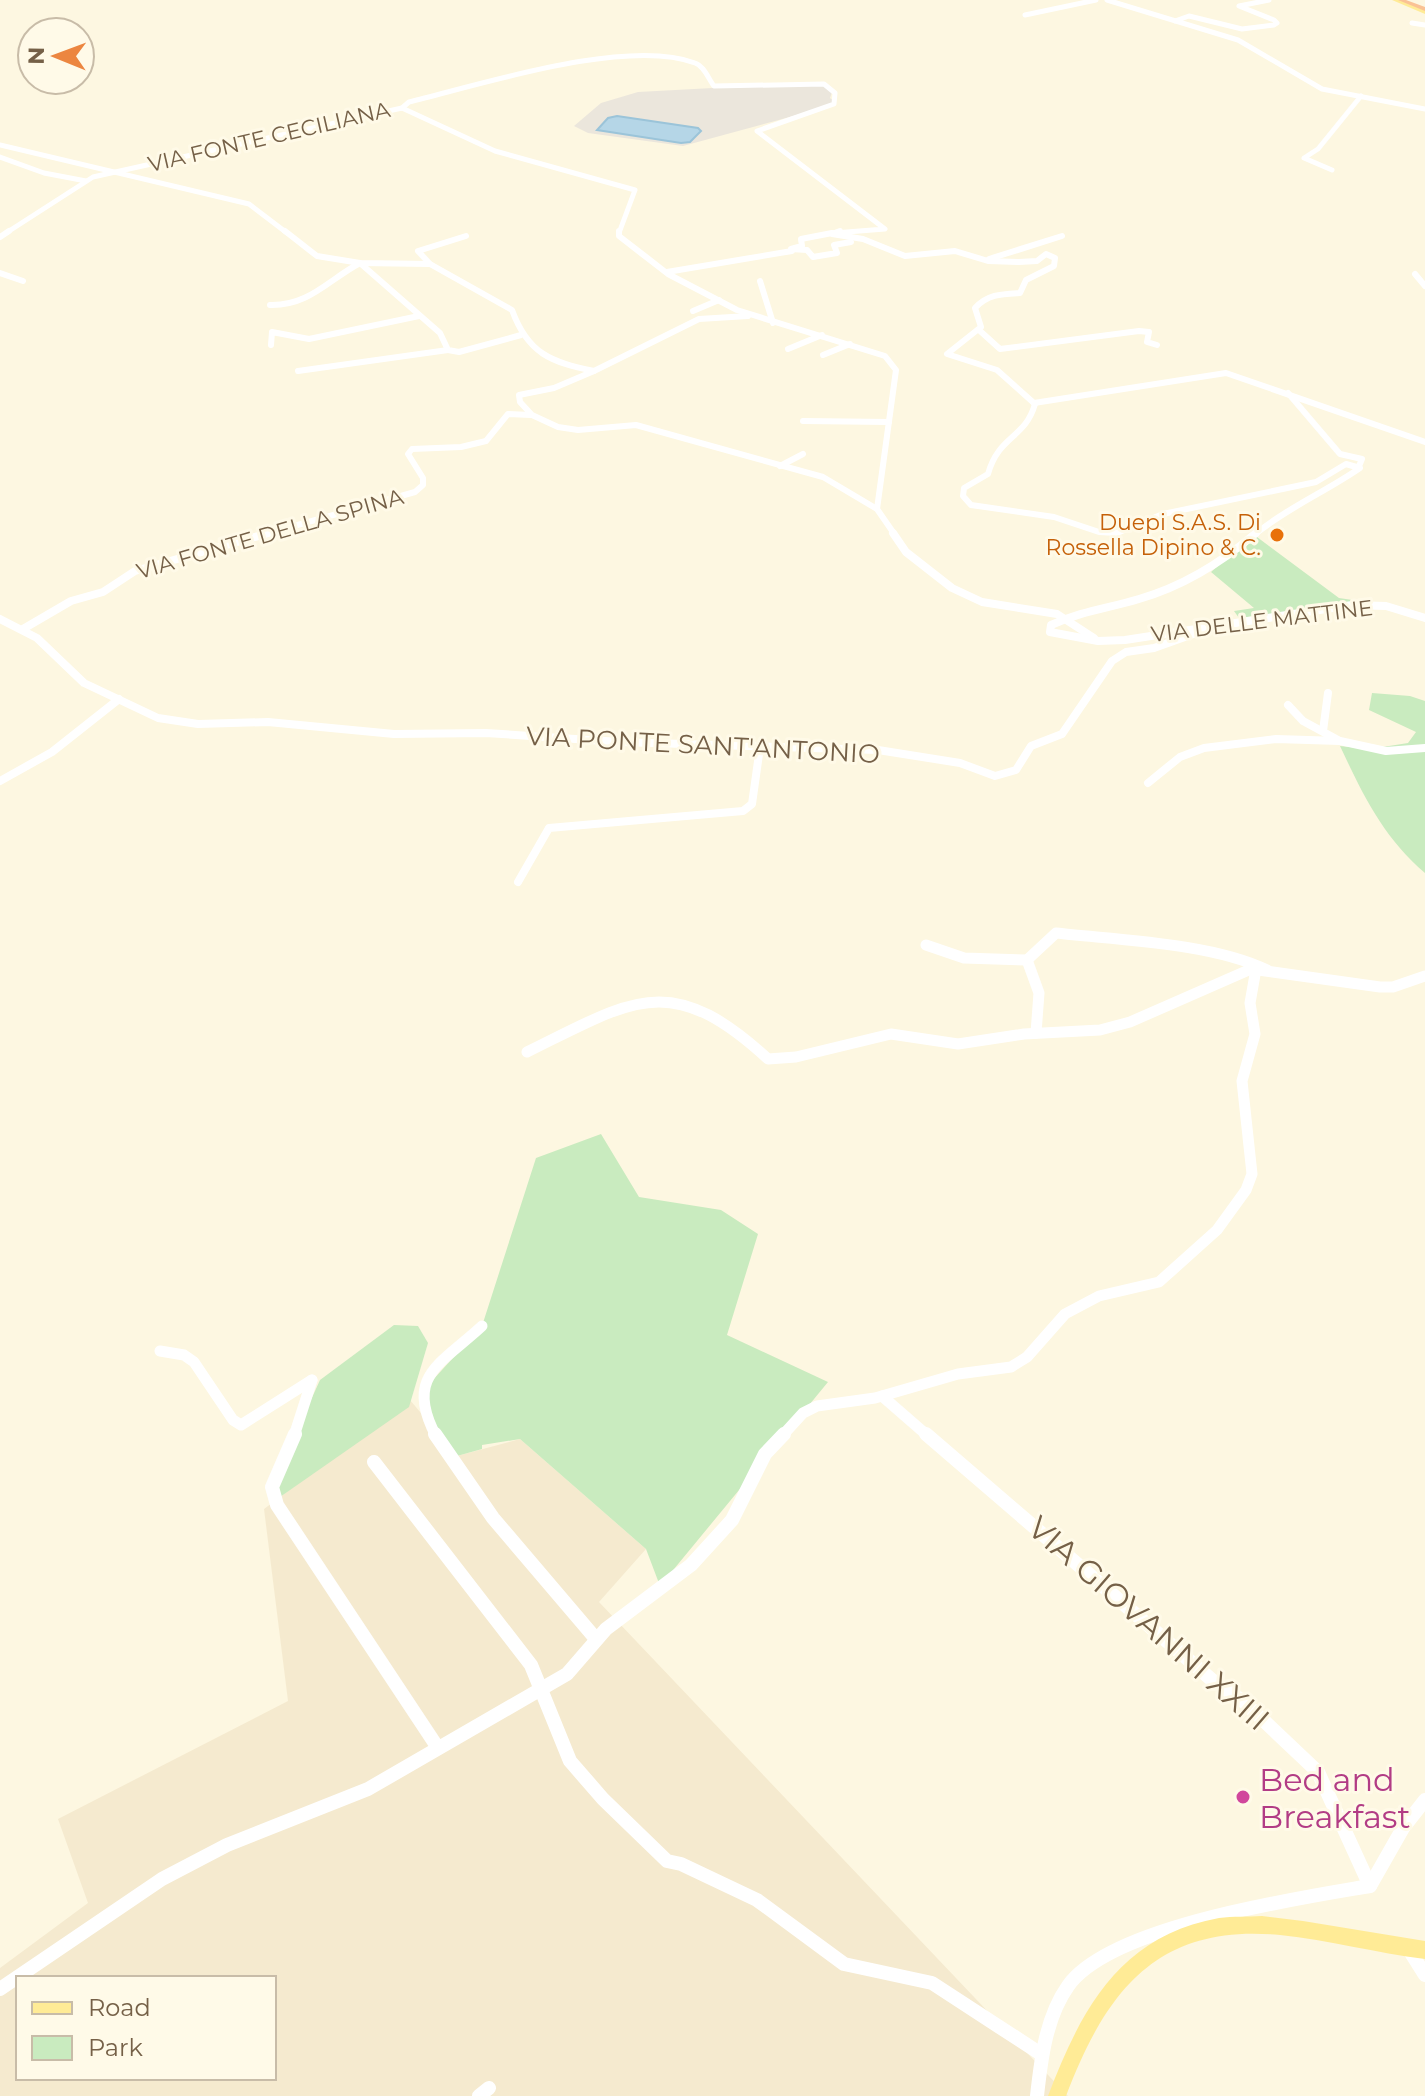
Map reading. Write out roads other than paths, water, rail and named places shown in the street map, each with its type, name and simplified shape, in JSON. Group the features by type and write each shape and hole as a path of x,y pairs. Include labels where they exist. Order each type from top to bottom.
{"highway":[{"path":"1401,0 1425,8"},
{"path":"1410,0 1425,8"}],"main road":[{"path":"1395,0 1425,8"},
{"path":"1057,2096 1072,2052 1100,2000 1116,1981 1148,1954 1174,1939 1234,1925 1264,1925 1416,1949"}],"street":[{"path":"1025,15 1096,0"},
{"path":"1107,0 1238,40 1322,89 1425,109"},
{"path":"1175,21 1189,16 1242,29 1274,25 1274,20 1239,6 1269,0"},
{"path":"1412,23 1425,25"},
{"path":"402,108 409,102 617,56 671,57 694,62 703,68 714,86 824,84 835,93 834,104 757,131 885,229 801,239 802,246 792,251"},
{"path":"1332,170 1304,158 1318,149 1361,96"},
{"name":"VIA FONTE CECILIANA","path":"114,172 402,108 495,151 635,190 620,223 619,236 667,272 750,316 885,356 896,370 877,509"},
{"path":"0,145 249,204 317,256 360,263 430,264"},
{"path":"0,157 44,173 86,181"},
{"path":"0,237 86,181 114,172"},
{"path":"832,233 873,243 899,255 955,251 984,260 1032,262 1048,254 1056,261 1054,266 1026,280 1020,293 993,294 981,300 975,308 981,325 979,330 948,356 997,370 1034,403 1034,416 994,452 988,474 964,488 963,496 971,505 1054,517 1093,530 1117,533 1163,514 1306,485 1324,479 1346,464 1359,466"},
{"path":"466,236 418,251 430,264 512,310 521,335 556,363 594,371"},
{"path":"984,260 1062,236"},
{"path":"667,272 792,251 807,250 813,257 829,256 837,253 834,245 842,242 873,243"},
{"path":"270,305 294,306 326,288 341,272 360,263"},
{"path":"360,263 440,333 448,350"},
{"path":"0,273 23,281"},
{"path":"1415,274 1425,286"},
{"path":"760,281 773,323"},
{"path":"693,311 719,300"},
{"path":"271,345 272,332 309,339 419,316"},
{"name":"VIA FONTE CECILIANA","path":"594,371 699,319 750,316"},
{"path":"979,330 1000,349 1139,331 1149,332 1147,342 1157,345"},
{"path":"298,371 448,350 459,352 521,335"},
{"path":"788,349 822,335"},
{"path":"823,355 850,344"},
{"path":"594,371 554,388 519,395 520,402 532,415 558,427 578,430 636,425 833,481 877,509 906,552 952,588 982,602 1057,614 1062,621 1098,641"},
{"path":"1034,403 1226,373 1425,442"},
{"path":"1062,621 1094,607 1161,592 1207,571 1282,512 1320,496 1357,473 1362,459 1340,454 1288,393"},
{"name":"VIA FONTE DELLA SPINA","path":"23,629 71,601 103,592 135,571 415,492 423,485 423,478 408,454 412,449 475,445 495,434 508,414 532,415"},
{"path":"803,421 889,424"},
{"path":"872,427 889,424"},
{"path":"780,466 803,454"},
{"name":"VIA DELLE MATTINE","path":"1062,621 1049,627 1050,632 1098,641 1369,604 1425,618"},
{"path":"0,619 23,629"},
{"name":"VIA PONTE SANT'ANTONIO","path":"23,629 84,683 158,718 198,724 268,722 367,732 486,733 878,750 961,764 986,775 1004,776 1018,770 1031,746 1062,734 1112,661 1126,652 1154,648 1225,624"},
{"path":"1323,731 1328,693"},
{"path":"0,781 52,752 119,699"},
{"path":"1288,705 1303,721 1340,741"},
{"path":"1148,783 1180,757 1204,748 1276,739 1340,741 1386,751 1425,748"},
{"path":"518,882 542,835 549,828 743,811 752,804 760,747"},
{"path":"926,945 964,958 1027,960 1056,933 1247,960 1268,971"},
{"path":"1027,960 1039,993 1036,1033"},
{"path":"19,1976 162,1879 227,1845 368,1789 497,1711 544,1689 567,1674 596,1639 636,1603 691,1565 732,1520 765,1454 789,1425 817,1406 882,1396 958,1374 1011,1367 1027,1357 1065,1314 1099,1296 1159,1282 1217,1230 1246,1190 1252,1174 1242,1081 1255,1034 1250,1003 1256,969"},
{"path":"527,1052 615,1009 659,999 699,1009 743,1036 768,1059 796,1057 891,1034 958,1044 1036,1033 1111,1028 1256,969 1380,987 1393,987 1425,976"},
{"path":"482,1326 433,1375 421,1393 421,1413 454,1467 596,1639"},
{"path":"160,1351 184,1355 194,1362 233,1420 241,1425 312,1380 298,1427 272,1487 277,1505 438,1748"},
{"name":"VIA GIOVANNI XXIII","path":"882,1396 1212,1680 1244,1702 1318,1772 1370,1886"},
{"path":"374,1462 434,1545 531,1666 544,1689 548,1710 569,1760 667,1861 681,1864 757,1900 844,1964 932,1983 1041,2054"},
{"path":"1037,2096 1041,2054 1069,1985 1096,1963 1136,1942 1229,1910 1370,1886 1403,1828 1425,1800"},
{"path":"1416,1949 1425,1975"}],"water":[{"path":"617,116 698,128 701,131 690,142 681,143 597,130 608,118"}],"place":[{"name":"Duepi S.A.S. Di Rossella Dipino & C.","path":"1277,535"},
{"name":"Bed and Breakfast","path":"1243,1797"}]}
